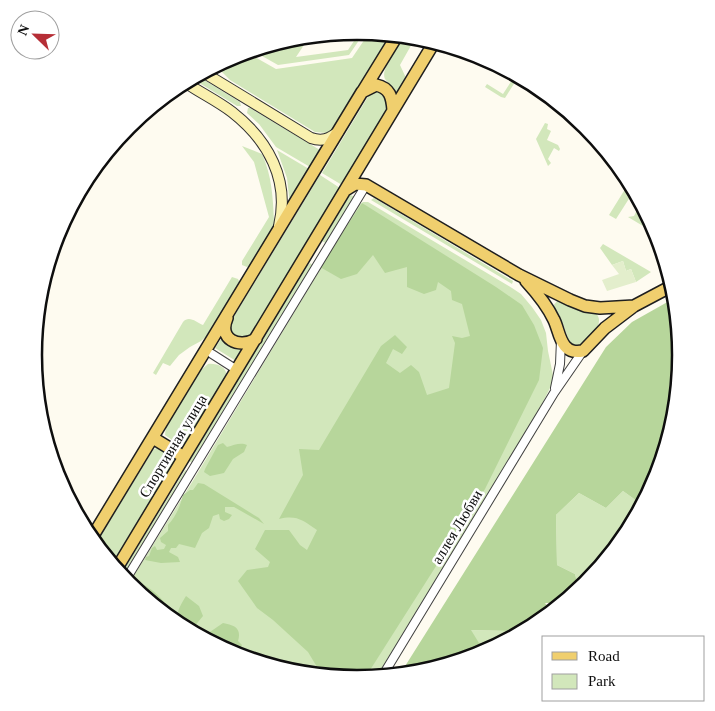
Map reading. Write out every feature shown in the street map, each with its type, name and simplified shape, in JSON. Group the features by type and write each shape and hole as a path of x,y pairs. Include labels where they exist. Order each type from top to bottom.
{"main road":[{"name":"Спортивная улица","path":"95,532 393,42"},
{"name":"Спортивная улица","path":"120,564 430,49"},
{"path":"210,77 311,138 325,139 339,132"},
{"path":"362,92 376,85 383,87 391,95 394,110"},
{"path":"192,87 231,111 249,126 268,150 278,173 282,201 281,215 272,242"},
{"path":"231,111 238,112 242,108 244,98"},
{"path":"362,164 361,175 366,185"},
{"path":"346,190 355,184 366,185 519,274 585,306 600,308 634,306"},
{"path":"519,274 548,308 557,326 561,340 566,347 574,352 583,351 605,328 634,306 666,289"},
{"path":"548,308 548,304 553,296 561,296"},
{"path":"600,308 608,318 605,328"},
{"path":"228,314 225,328 228,337 242,344 256,339"},
{"path":"152,438 184,457"}],"street":[{"path":"129,574 366,185"},
{"name":"аллея Любви","path":"554,393 560,364 561,340"},
{"name":"аллея Любви","path":"387,669 554,393 583,351"},
{"path":"212,354 237,370"}],"green space":[{"path":"355,40 359,40 349,55 278,65 261,55 304,45 296,57 348,50"},
{"path":"364,40 388,42 335,128 326,133 315,132 230,80 222,72 255,57 276,69 352,58"},
{"path":"400,43 411,45 400,65 407,80 397,95 384,75"},
{"path":"204,80 240,102 241,106 237,106 199,83"},
{"path":"512,80 515,82 505,98 485,87 487,84 503,94"},
{"path":"375,91 385,93 389,108 342,185 322,173 369,95"},
{"path":"248,108 320,150 310,167 276,147 259,124 247,113"},
{"path":"545,123 548,124 547,129 551,131 547,140 558,145 560,149 559,151 554,148 548,159 551,163 548,166 536,139"},
{"path":"242,146 262,154 270,179 274,222 273,227 250,266 247,267 242,265 242,261 269,217 254,162"},
{"path":"277,150 309,169 293,196 290,205 287,178"},
{"path":"320,175 340,188 253,333 249,337 239,338 231,332 233,318"},
{"path":"625,189 630,197 616,219 609,215"},
{"path":"349,194 356,198 327,244 322,241 325,232"},
{"path":"374,198 513,281 512,284 371,200"},
{"path":"363,202 368,202 521,294 541,320 546,333 554,380 541,406 381,670 358,671 296,665 237,647 182,618 149,593 133,578 359,205"},
{"path":"362,203 522,305 534,325 543,348 539,380 485,489 370,670 318,668 308,652 257,608 238,581 247,570 268,567 270,562 255,549 265,530 289,530 300,545 307,550 317,530 299,519 279,519 303,475 299,449 319,450 381,346 395,335 407,347 402,354 393,349 386,363 400,373 411,365 419,372 427,395 449,388 455,343 452,336 462,338 470,336 462,304 452,300 451,291 438,282 436,290 424,294 407,287 407,267 385,273 373,255 357,274 341,279 320,267"},
{"path":"637,210 645,227 628,217 634,216"},
{"path":"603,244 651,272 636,282 631,269 626,271 623,261 612,265 600,248"},
{"path":"623,261 626,271 631,269 636,282 607,291 602,280 619,274 612,265"},
{"path":"310,263 314,266 195,464 189,461 303,270"},
{"path":"232,277 238,279 240,283 210,333 179,355 170,366 163,363 156,375 153,373 183,322 190,319 203,325"},
{"path":"558,300 569,306 596,313 599,317 598,326 595,331 581,345 573,345 569,341 563,324 552,307"},
{"path":"668,302 673,356 667,417 656,457 637,501 623,491 606,508 579,493 556,515 557,565 575,574 577,583 554,603 545,603 548,607 511,631 471,630 479,643 483,645 439,660 404,667 606,347 632,322"},
{"path":"223,336 230,345 243,349 236,361 215,348"},
{"path":"208,364 215,364 224,368 226,377 186,443 179,445 165,435 166,426 200,371"},
{"path":"223,443 227,447 240,444 247,445 244,452 233,459 224,473 210,476 204,472 205,469 218,445"},
{"path":"158,447 175,457 175,461 115,558 100,537 153,450"},
{"path":"185,470 189,472 128,573 124,569"},
{"path":"198,483 204,484 259,518 264,524 234,507 225,507 225,512 232,515 224,521 220,519 219,514 213,516 209,528 202,533 195,548 179,544 176,548 171,548 169,552 178,557 180,562 161,563 145,560 155,546 157,550 164,549 166,545 161,542 160,538 168,531 168,525 181,503 183,495 193,490"},
{"path":"623,491 637,501 608,548 577,583 575,574 557,565 556,515 579,493 606,508"},
{"path":"138,583 146,586 164,602 164,605"},
{"path":"186,596 199,606 203,616 195,626 178,615"},
{"path":"223,623 234,626 239,633 238,641 242,645 240,648 208,633"},
{"path":"470,630 511,631 482,645 479,644"}]}
